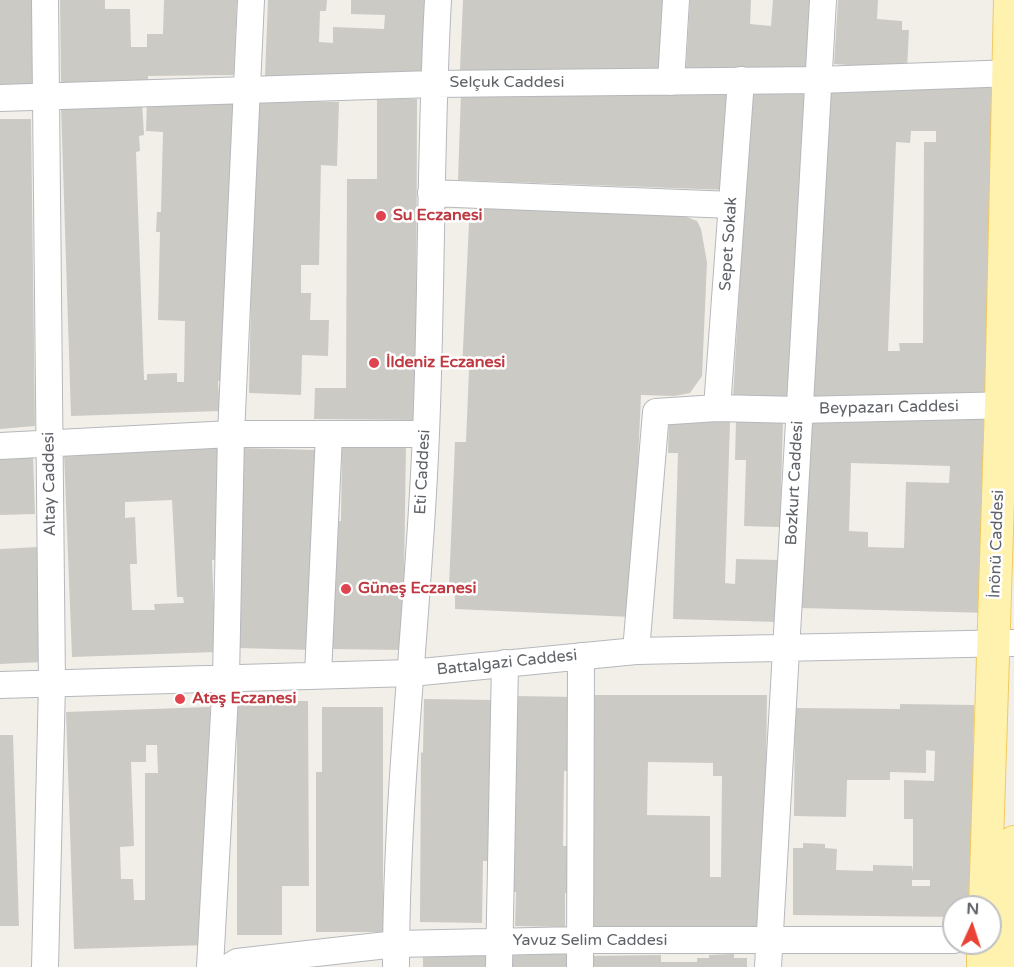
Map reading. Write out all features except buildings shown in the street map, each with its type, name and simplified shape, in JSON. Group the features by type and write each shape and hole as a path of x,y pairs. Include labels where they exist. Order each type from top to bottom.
{"main road":[{"name":"İnönü Caddesi","path":"986,895 1004,644 1010,0"},
{"path":"1002,938 1014,842"},
{"path":"983,967 993,955"}],"street":[{"name":"Altay Caddesi","path":"45,0 52,684 45,967"},
{"path":"210,967 225,677 231,434 251,0"},
{"name":"Eti Caddesi","path":"396,955 400,798 411,673 426,434 433,84 438,0"},
{"path":"672,82 676,0"},
{"name":"Bozkurt Caddesi","path":"768,967 823,0"},
{"name":"Selçuk Caddesi","path":"0,98 433,84 818,80 1011,74"},
{"name":"Sepet Sokak","path":"717,408 741,80"},
{"path":"431,193 732,205"},
{"name":"Beypazarı Caddesi","path":"636,651 656,412 717,408 798,410 1008,405"},
{"path":"0,446 231,434 426,434"},
{"path":"318,675 329,434"},
{"name":"Battalgazi Caddesi","path":"0,685 411,673 636,651 787,646 1004,644"},
{"path":"580,967 581,656"},
{"path":"499,967 505,663"},
{"name":"Yavuz Selim Caddesi","path":"229,967 237,962 396,955 500,942 942,940"},
{"path":"379,967 396,955"}],"place":[{"name":"Su Eczanesi","path":"381,216"},
{"name":"İldeniz Eczanesi","path":"374,363"},
{"name":"Güneş Eczanesi","path":"346,589"},
{"name":"Ateş Eczanesi","path":"180,699"}]}
